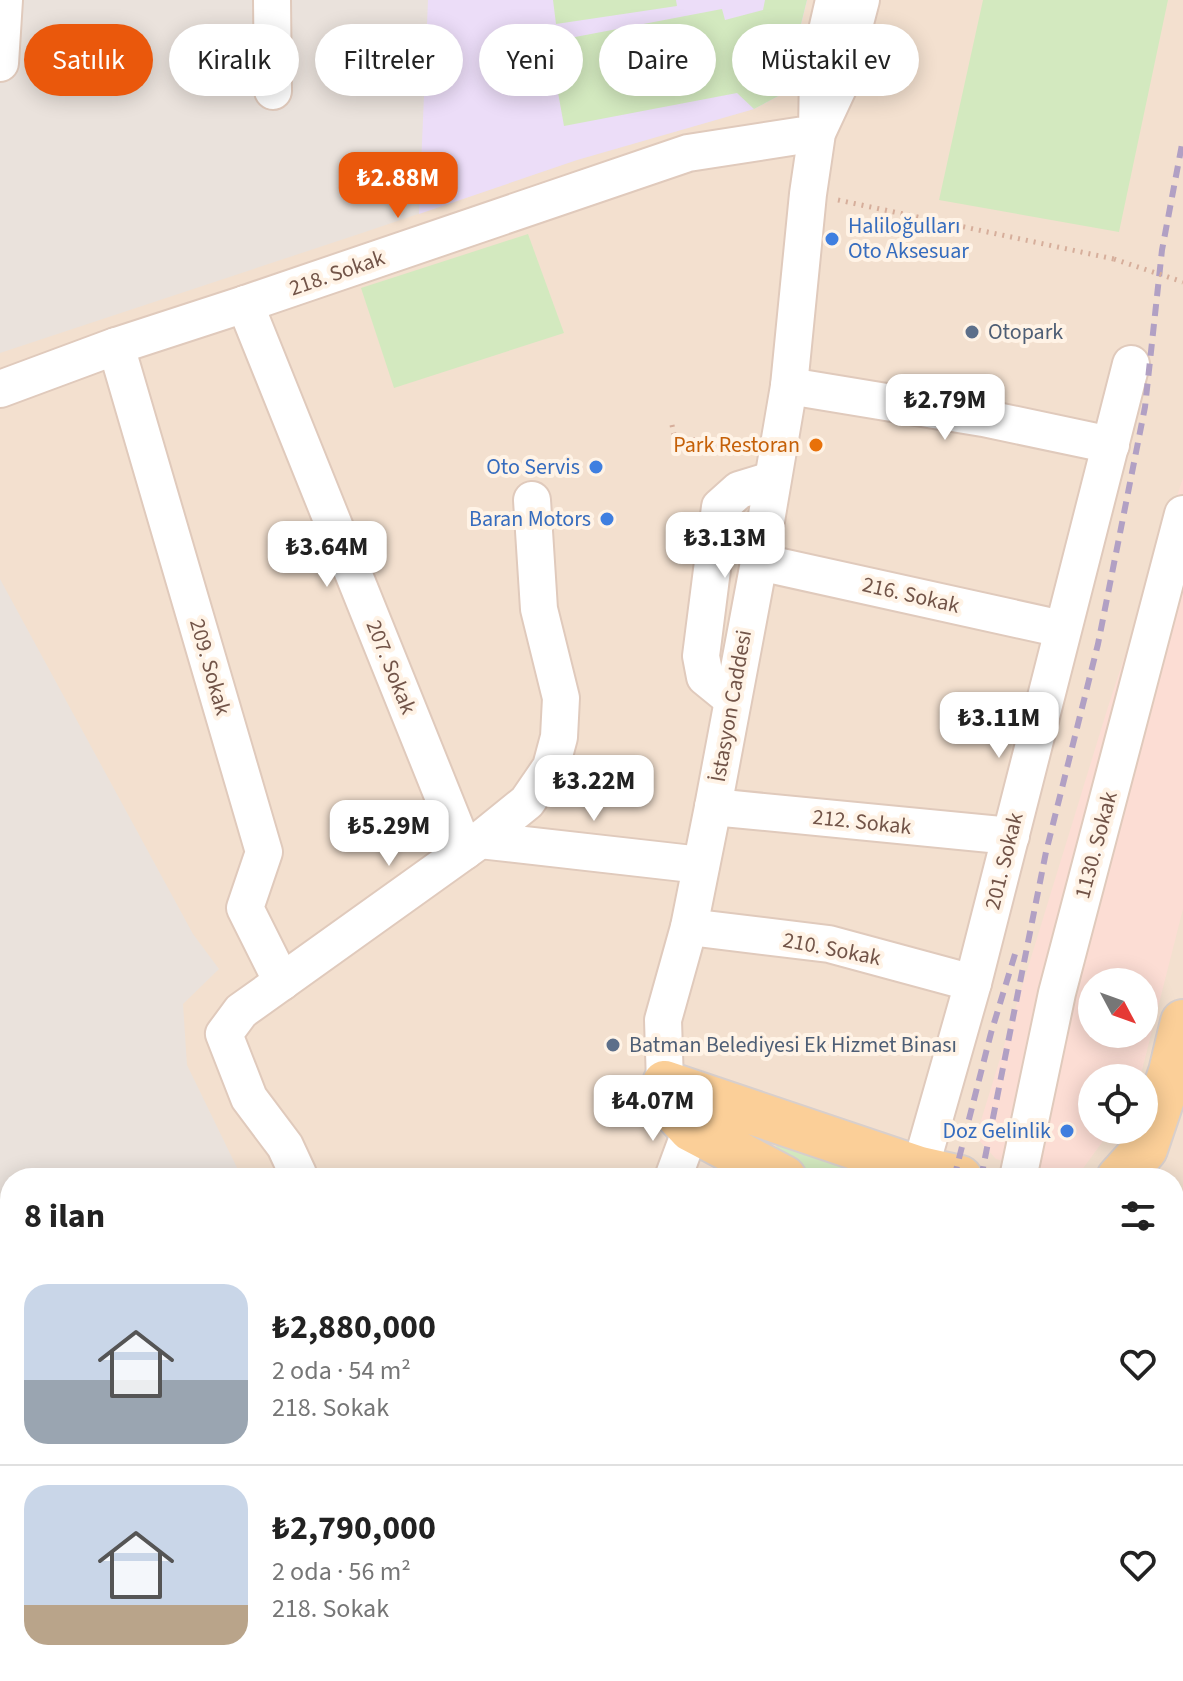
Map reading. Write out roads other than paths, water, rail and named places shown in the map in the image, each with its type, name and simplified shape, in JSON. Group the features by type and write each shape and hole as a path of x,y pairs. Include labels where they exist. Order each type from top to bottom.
{"main road":[{"path":"1135,1168 1177,1073 1183,1022"},
{"path":"665,1083 667,1103 698,1114 916,1168"},
{"path":"698,1114 771,1168"}],"street":[{"path":"0,63 4,0"},
{"path":"272,0 272,24"},
{"path":"817,133 818,70 834,0"},
{"name":"İstasyon Caddesi","path":"665,1083 663,1020 689,927 713,807 789,386 817,133 838,88 861,0"},
{"name":"218. Sokak","path":"0,389 116,346 688,153 817,133"},
{"name":"207. Sokak","path":"245,304 472,846"},
{"name":"209. Sokak","path":"116,346 264,852 245,908 282,982"},
{"name":"201. Sokak","path":"941,1168 973,983 1131,364"},
{"path":"789,386 983,418 1111,445"},
{"path":"732,699 705,677 701,656 720,507 739,490 772,480"},
{"path":"295,1168 285,1146 249,1098 224,1034 241,1011 472,846 527,802 551,767 559,737 561,698 539,609 532,500"},
{"name":"1130. Sokak","path":"1020,1168 1057,993 1183,514"},
{"name":"216. Sokak","path":"759,562 1062,629"},
{"name":"212. Sokak","path":"713,807 1011,836"},
{"path":"472,846 701,865"},
{"name":"210. Sokak","path":"689,927 829,944 973,983"},
{"path":"677,1168 698,1114"}],"railway":[{"path":"983,1168 1046,852 1098,644 1145,407 1162,250 1183,139"},
{"path":"957,1168 991,1033 1016,951"}],"place":[{"name":"Haliloğulları Oto Aksesuar","path":"832,239"},
{"name":"Otopark","path":"972,332"},
{"name":"Park Restoran","path":"816,445"},
{"name":"Oto Servis","path":"596,467"},
{"name":"Baran Motors","path":"607,519"},
{"name":"Batman Belediyesi Ek Hizmet Binası","path":"613,1045"},
{"name":"Doz Gelinlik","path":"1067,1131"}]}
